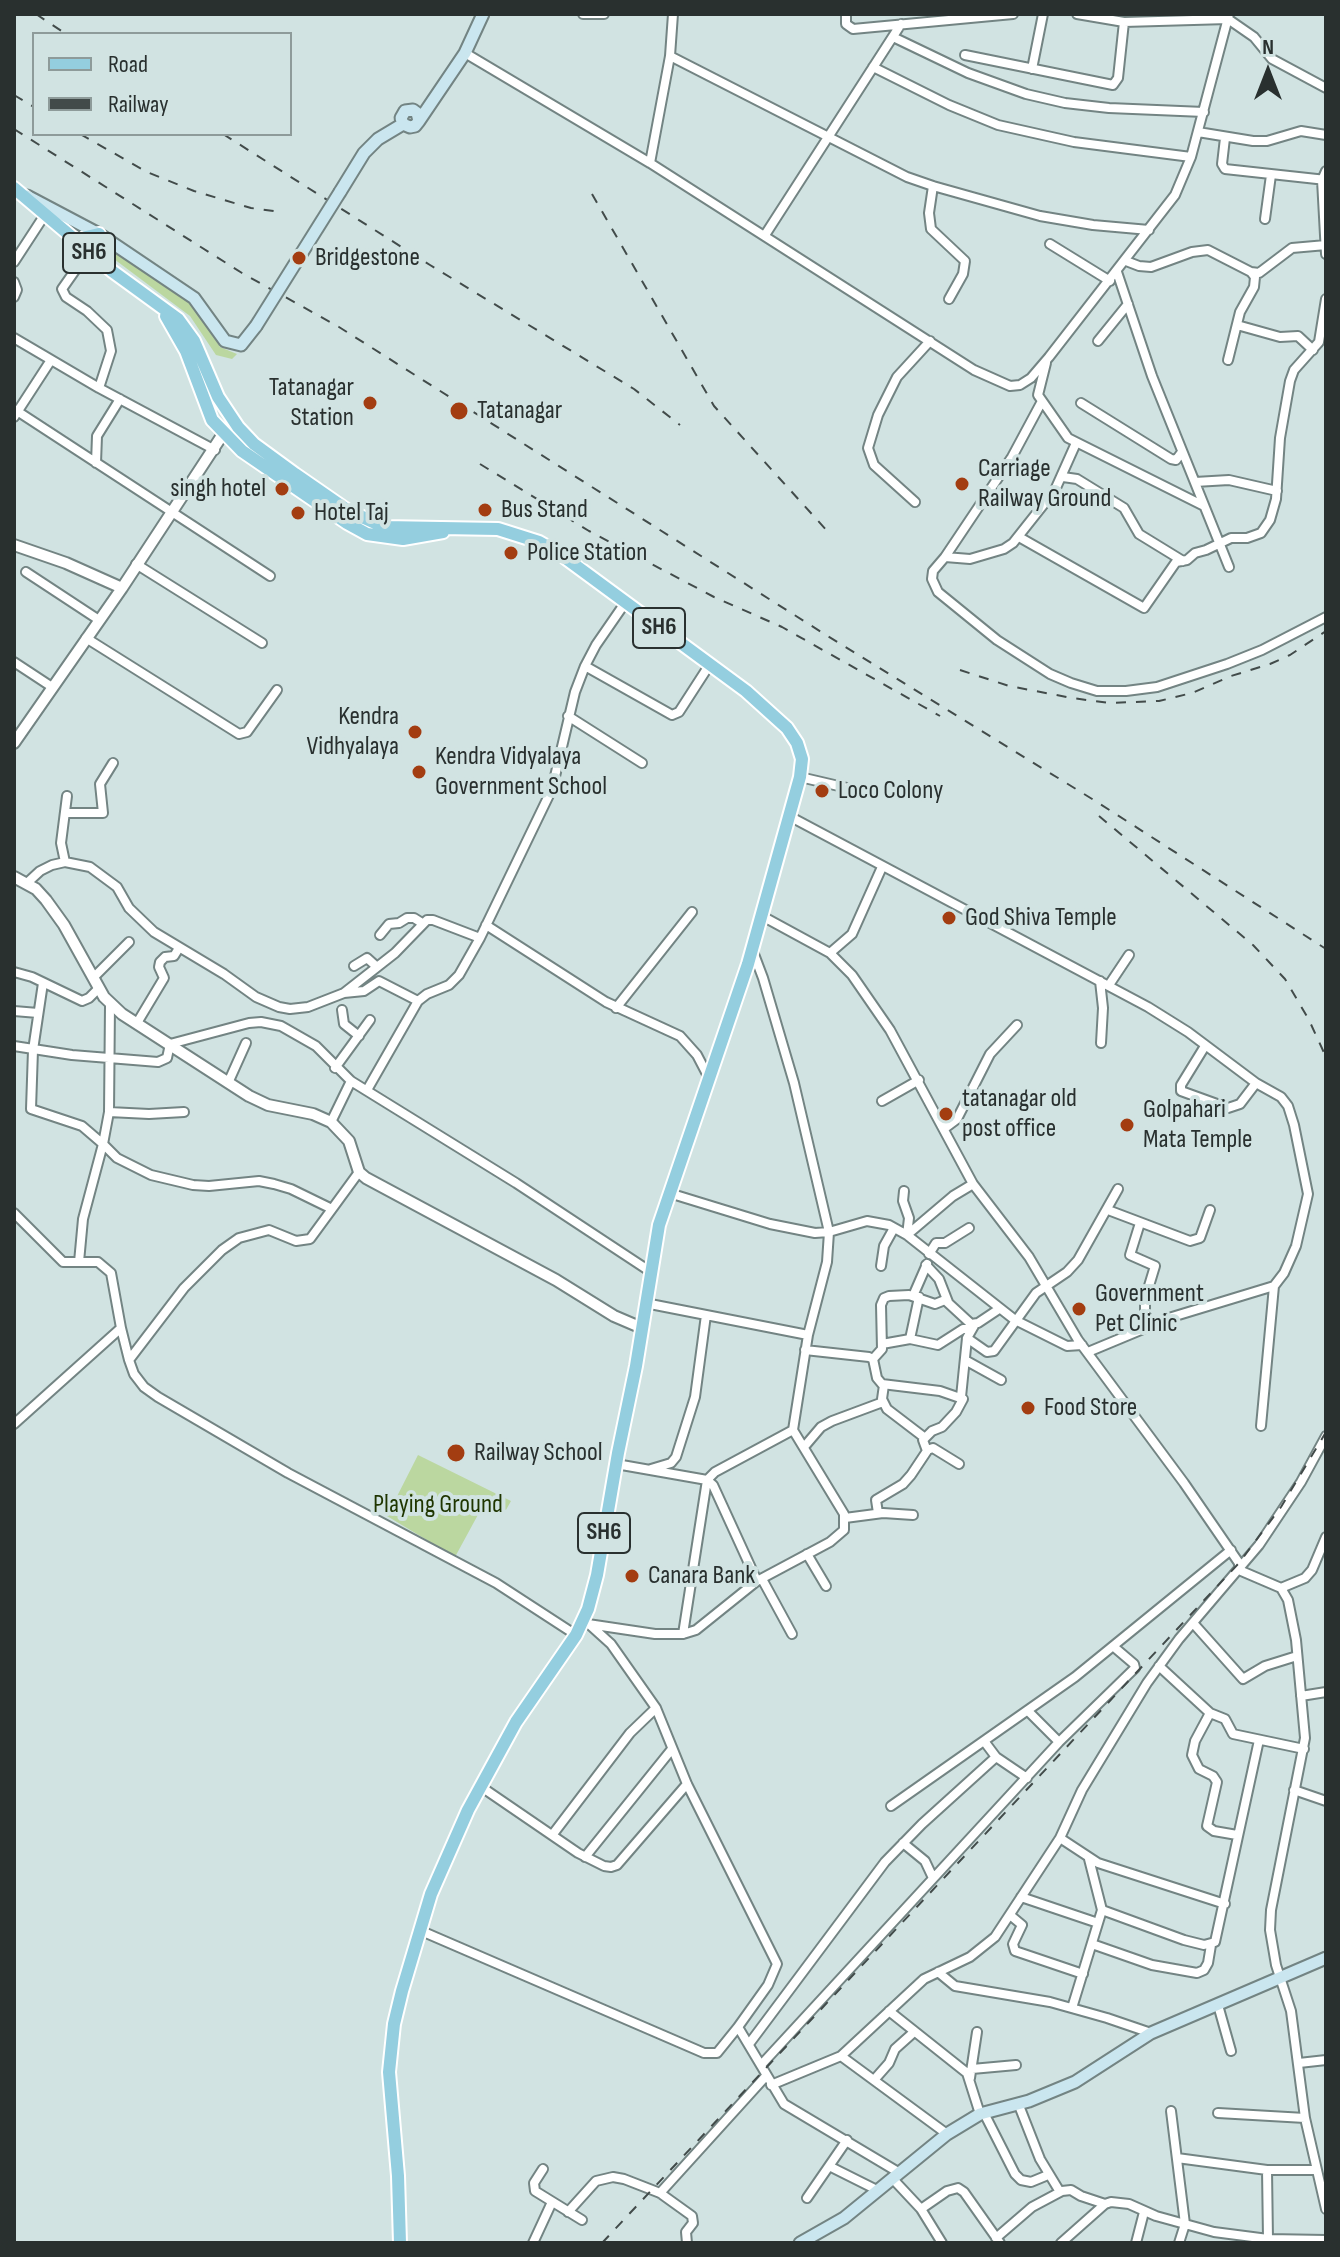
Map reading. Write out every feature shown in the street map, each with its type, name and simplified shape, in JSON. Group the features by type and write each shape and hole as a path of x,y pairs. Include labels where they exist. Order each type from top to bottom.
{"main road":[{"path":"17,190 99,234 194,298 225,341 241,345 247,341 364,153 378,139 403,124 413,127 419,121 465,53 483,14"},
{"path":"403,124 401,116 407,110 439,89"},
{"path":"407,110 417,113 419,121"},
{"name":"SH6","path":"17,190 44,216 186,328 218,397 254,444 347,510 370,522 400,529 498,529 539,542 560,554 746,691 787,728 797,743 802,759 800,777 752,949 659,1225 586,1622 516,1722 480,1786 450,1846 419,1930 394,2024 389,2072 400,2243"},
{"path":"87,251 86,237 99,234"},
{"name":"SH6","path":"162,310 180,338 212,420 242,451 367,534 403,539 425,537 449,529"},
{"path":"800,2243 844,2218 947,2134 982,2114 1075,2082 1151,2033 1326,1958"}],"street":[{"path":"583,14 604,14"},
{"path":"650,163 670,56 673,14"},
{"path":"846,14 846,24 853,29 935,17 1013,14"},
{"path":"1032,69 1043,14"},
{"path":"1077,14 1124,22 1228,16 1254,37 1272,59 1326,88"},
{"path":"465,53 650,163 974,370 1010,386 1020,385 1031,378 1175,195 1191,157 1228,16"},
{"path":"965,55 1113,85 1118,78 1124,22"},
{"path":"765,235 901,24"},
{"path":"893,37 968,73 1026,94 1109,108 1204,112"},
{"path":"670,56 907,177 1040,216 1149,230"},
{"path":"873,67 949,105 998,125 1074,142 1191,157"},
{"path":"1198,132 1225,138 1267,141 1301,131 1326,135"},
{"path":"1126,261 1151,267 1192,252 1208,250 1259,273 1292,248 1325,248 1325,177 1225,169 1222,164 1225,138"},
{"path":"1265,219 1271,175"},
{"path":"933,186 929,213 931,229 965,261 963,274 949,299"},
{"path":"14,262 44,216"},
{"path":"1050,244 1110,281"},
{"path":"87,251 62,289 66,297 107,330 111,351 99,388"},
{"path":"1117,272 1152,376 1229,567"},
{"path":"1228,360 1240,312 1254,287 1255,277 1251,272"},
{"path":"14,282 17,290 14,297"},
{"path":"1019,537 1142,608 1146,607 1173,565 1231,538 1247,538 1261,533 1270,520 1277,491 1280,438 1290,381 1294,370 1319,342 1326,299"},
{"path":"1098,341 1128,304"},
{"path":"1237,325 1280,337 1298,336 1313,350"},
{"path":"14,338 215,450"},
{"path":"915,502 874,465 868,448 878,415 897,377 930,341"},
{"path":"1049,357 1039,387 1041,403 1068,438 1205,506"},
{"path":"51,360 15,413 270,576"},
{"path":"96,463 97,436 120,399"},
{"path":"1041,403 1012,457 941,559 932,579 938,592 997,640 1071,683 1097,691 1126,691 1157,687 1262,650 1326,617"},
{"path":"1081,403 1171,459 1176,460 1182,452"},
{"path":"14,743 122,588 223,434"},
{"path":"945,557 970,559 991,554 1004,549 1019,537 1063,477 1076,443"},
{"path":"1063,477 1077,479 1124,508 1139,534 1184,561"},
{"path":"1195,482 1229,480 1277,491"},
{"path":"14,545 66,563 122,588"},
{"path":"136,564 262,643"},
{"path":"26,572 99,620"},
{"path":"367,1090 418,1001 449,985 459,975 480,938 552,789 568,716 585,666 625,603"},
{"path":"86,638 239,734 247,732 277,690"},
{"path":"14,662 52,687"},
{"path":"585,666 672,715 679,712 710,664"},
{"path":"568,716 642,763"},
{"path":"65,813 103,813 100,784 113,763"},
{"path":"800,777 873,794"},
{"path":"65,862 61,843 67,796"},
{"path":"789,816 1168,1019 1256,1083 1281,1097 1288,1106 1308,1194 1296,1246 1284,1273 1274,1286 1261,1426"},
{"path":"27,883 40,871 65,862 90,867 117,887 139,921 256,997 279,1007 308,1007 344,993 364,991 379,981 418,1001"},
{"path":"830,953 852,934 882,867"},
{"path":"14,877 36,889 53,910 110,1005 228,1083 268,1105 313,1114 331,1122 349,1141 359,1172 366,1178 556,1280 614,1316 642,1328"},
{"path":"616,1008 692,912"},
{"path":"762,916 830,953 870,999 919,1080 973,1184 1029,1257 1085,1349 1231,1550 1239,1563 1239,1570"},
{"path":"380,935 389,924 407,918 422,923"},
{"path":"344,993 395,953 422,923 433,920 480,938"},
{"path":"486,925 616,1008 680,1036 697,1055 709,1078"},
{"path":"14,972 82,1001 129,942"},
{"path":"137,1023 164,978 160,962 165,957 174,956 179,948"},
{"path":"586,1622 655,1634 683,1634 696,1630 759,1580 840,1536 844,1530 845,1518 834,1495 793,1430 808,1335 822,1289 829,1232 794,1083 752,949"},
{"path":"1101,1043 1104,983 1129,955"},
{"path":"354,966 367,958 377,967"},
{"path":"43,983 33,1050 31,1109 82,1126 117,1158 151,1175 209,1186 259,1181 291,1189 332,1209"},
{"path":"79,1262 83,1219 109,1112 110,1005"},
{"path":"285,1028 290,1009"},
{"path":"342,1010 344,1024 359,1036"},
{"path":"14,1011 38,1013"},
{"path":"335,1068 370,1020"},
{"path":"170,1044 249,1023 271,1023 285,1028 316,1046 351,1081 651,1272"},
{"path":"945,1128 957,1119 990,1054 1017,1025"},
{"path":"228,1083 246,1043"},
{"path":"14,1046 110,1059 164,1061 170,1044"},
{"path":"1205,1046 1181,1085 1181,1091 1222,1107 1234,1107 1256,1083"},
{"path":"882,1101 919,1080"},
{"path":"331,1122 351,1081"},
{"path":"109,1112 184,1112"},
{"path":"129,1360 184,1288 222,1250 239,1238 269,1230 296,1241 310,1239 359,1172"},
{"path":"907,1235 941,1205 973,1184"},
{"path":"805,1350 873,1359 880,1353 882,1344 882,1301 889,1296 916,1296 933,1303 942,1299 948,1302 967,1321 987,1352 992,1353 1045,1284 1067,1272 1078,1260 1118,1189"},
{"path":"904,1191 903,1201 909,1218 907,1235"},
{"path":"669,1193 770,1224 815,1233 867,1221 894,1228 907,1235 929,1259 1015,1320 1067,1346 1085,1349 1206,1306 1274,1286"},
{"path":"1108,1210 1179,1238 1196,1241 1210,1210"},
{"path":"14,1213 63,1262 98,1262 111,1273 129,1360 134,1374 144,1387 288,1473 496,1583 576,1635"},
{"path":"1140,1223 1130,1255 1155,1266 1145,1299 1150,1326"},
{"path":"881,1266 884,1246 894,1228"},
{"path":"910,1339 916,1296 936,1243 945,1243 969,1228"},
{"path":"929,1259 948,1302"},
{"path":"645,1303 808,1335"},
{"path":"882,1344 910,1339 938,1345 963,1329 970,1330 999,1309"},
{"path":"646,1470 664,1466 676,1457 695,1397 706,1315"},
{"path":"14,1424 121,1328"},
{"path":"927,1450 922,1443 925,1438 942,1427 963,1401 970,1330"},
{"path":"873,1359 878,1382 884,1385 940,1391 961,1397"},
{"path":"965,1360 1001,1380"},
{"path":"884,1385 883,1402 887,1409 925,1438"},
{"path":"804,1447 821,1427 883,1402"},
{"path":"683,1634 707,1480 725,1466 793,1430"},
{"path":"660,2193 769,2081 841,2056 914,1987 995,1937 1060,1838 1082,1790 1159,1666 1239,1570 1279,1516 1326,1436"},
{"path":"878,1513 876,1500 903,1484 927,1450 933,1448 959,1464"},
{"path":"616,1464 707,1480 713,1485 759,1580 792,1634"},
{"path":"845,1518 878,1513 913,1515"},
{"path":"1281,1588 1305,1578 1312,1570 1326,1537"},
{"path":"891,1806 1114,1647 1231,1550"},
{"path":"807,1554 826,1586"},
{"path":"1239,1570 1281,1588 1293,1617 1304,1749 1271,1910 1270,1930 1279,1977 1291,2011 1305,2118 1326,2209"},
{"path":"419,1930 704,2053 717,2053 768,1985 777,1964 687,1784 656,1708 611,1644 586,1622"},
{"path":"1193,1623 1243,1679 1265,1666 1297,1656"},
{"path":"762,2064 1059,1742 1135,1668 1114,1647"},
{"path":"1159,1666 1210,1713 1225,1719 1233,1734 1304,1749"},
{"path":"1301,1696 1326,1692"},
{"path":"553,1834 630,1733 656,1708"},
{"path":"1028,1711 1059,1742"},
{"path":"1210,1713 1195,1741 1192,1755 1199,1769 1213,1776 1217,1782 1207,1826 1214,1831 1237,1835"},
{"path":"1092,1944 1152,1965 1189,1973 1204,1970 1211,1945 1218,1936 1259,1740"},
{"path":"984,1741 996,1757 1027,1778"},
{"path":"585,1857 672,1749"},
{"path":"749,2044 867,1886 903,1843 996,1757"},
{"path":"480,1786 585,1857 604,1866 617,1865 687,1784"},
{"path":"1294,1790 1326,1801"},
{"path":"1060,1838 1089,1859 1225,1904"},
{"path":"903,1843 925,1861 933,1878"},
{"path":"1072,2008 1102,1910 1089,1859"},
{"path":"1021,1897 1098,1923"},
{"path":"1102,1910 1184,1940 1211,1945"},
{"path":"1010,1915 1022,1925 1013,1944 1015,1951 1083,1974"},
{"path":"938,1972 955,1986 1072,2008 1151,2033"},
{"path":"1218,2005 1231,2051"},
{"path":"889,2011 971,2074 1016,2065"},
{"path":"738,2027 784,2104 847,2140 895,2175 942,2243"},
{"path":"874,2080 889,2063 895,2049 914,2032"},
{"path":"977,2032 971,2074 982,2114 1021,2180 1031,2182 1048,2175"},
{"path":"841,2056 947,2134"},
{"path":"1299,2063 1326,2060"},
{"path":"1018,2103 1048,2175 1060,2192"},
{"path":"1171,2111 1185,2224 1179,2243"},
{"path":"1218,2113 1305,2118"},
{"path":"807,2198 847,2140"},
{"path":"1177,2158 1267,2170 1317,2170"},
{"path":"829,2166 877,2190"},
{"path":"543,2169 534,2187 538,2194 582,2220"},
{"path":"1267,2170 1268,2239"},
{"path":"568,2212 588,2188 604,2178 624,2179 660,2193 692,2216 693,2223 686,2232 687,2243"},
{"path":"921,2209 947,2191 958,2188 998,2240 1032,2207 1060,2192 1071,2190 1105,2204 1129,2204 1144,2212 1226,2239 1326,2240"},
{"path":"533,2243 552,2202"},
{"path":"1064,2242 1105,2204"},
{"path":"1136,2243 1144,2212"}],"green space":[{"path":"99,242 105,242 194,304 220,347 237,354 232,359 216,355 190,316 98,247"},
{"name":"Playing Ground","path":"418,1455 511,1501 506,1510 486,1500 455,1557 387,1516"}],"railway":[{"path":"36,14 63,32"},
{"path":"14,95 32,106"},
{"path":"14,129 242,273 339,327 1326,949"},
{"path":"84,136 147,172 194,191 251,208 281,212"},
{"path":"226,136 634,389 680,425"},
{"path":"592,194 714,406 829,533"},
{"path":"480,464 589,531 714,597 782,627 940,716"},
{"path":"960,670 1009,686 1072,698 1109,703 1159,701 1192,693 1270,664 1290,655 1326,631"},
{"path":"1099,816 1253,945 1285,979 1326,1057"},
{"path":"602,2243 1239,1563 1281,1507 1326,1432"}],"place":[{"name":"Bridgestone","path":"299,258"},
{"name":"Tatanagar Station","path":"370,403"},
{"name":"Tatanagar","path":"459,411"},
{"name":"Carriage Railway Ground","path":"962,484"},
{"name":"singh hotel","path":"282,489"},
{"name":"Bus Stand","path":"485,510"},
{"name":"Hotel Taj","path":"298,513"},
{"name":"Police Station","path":"511,553"},
{"name":"Kendra Vidhyalaya","path":"415,732"},
{"name":"Kendra Vidyalaya Government School","path":"419,772"},
{"name":"Loco Colony","path":"822,791"},
{"name":"God Shiva Temple","path":"949,918"},
{"name":"tatanagar old post office","path":"946,1114"},
{"name":"Golpahari Mata Temple","path":"1127,1125"},
{"name":"Government Pet Clinic","path":"1079,1309"},
{"name":"Food Store","path":"1028,1408"},
{"name":"Railway School","path":"456,1453"},
{"name":"Canara Bank","path":"632,1576"}]}
